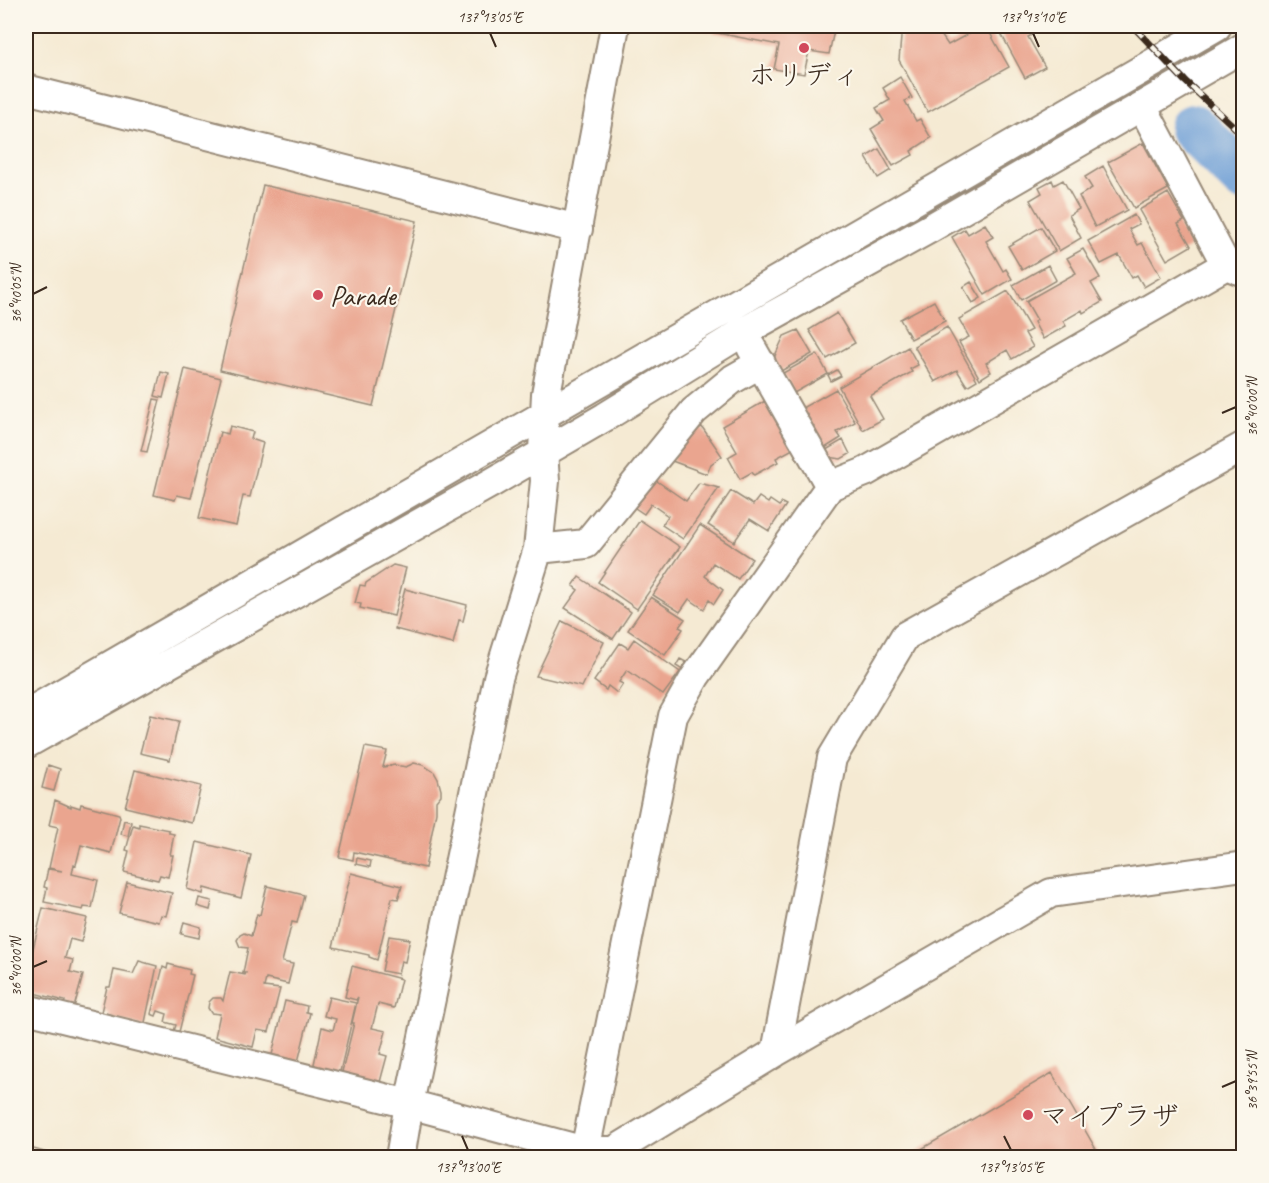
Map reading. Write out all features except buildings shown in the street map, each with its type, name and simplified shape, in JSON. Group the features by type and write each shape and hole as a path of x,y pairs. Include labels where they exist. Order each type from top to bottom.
{"street":[{"path":"400,1158 409,1104 498,678 538,549 545,482 543,451 546,394 615,26"},
{"path":"26,714 1217,26"},
{"path":"26,744 493,482 605,417 743,332 929,229 1244,47"},
{"path":"26,89 578,229"},
{"path":"585,1151 673,716 695,677 830,486 865,472 1235,269 1141,107"},
{"path":"743,332 830,486"},
{"path":"538,549 586,544 694,411 733,379 760,363"},
{"path":"776,1052 832,758 905,636 1243,447"},
{"path":"26,1009 409,1104 585,1151 614,1151 776,1052 1051,893 1244,866"}],"waterway":[{"path":"1193,128 1244,178"}],"railway":[{"path":"1133,26 1185,81 1244,136"}],"place":[{"name":"ホリディ","path":"804,48"},
{"name":"Parade","path":"318,295"},
{"name":"マイプラザ","path":"1028,1115"}]}
